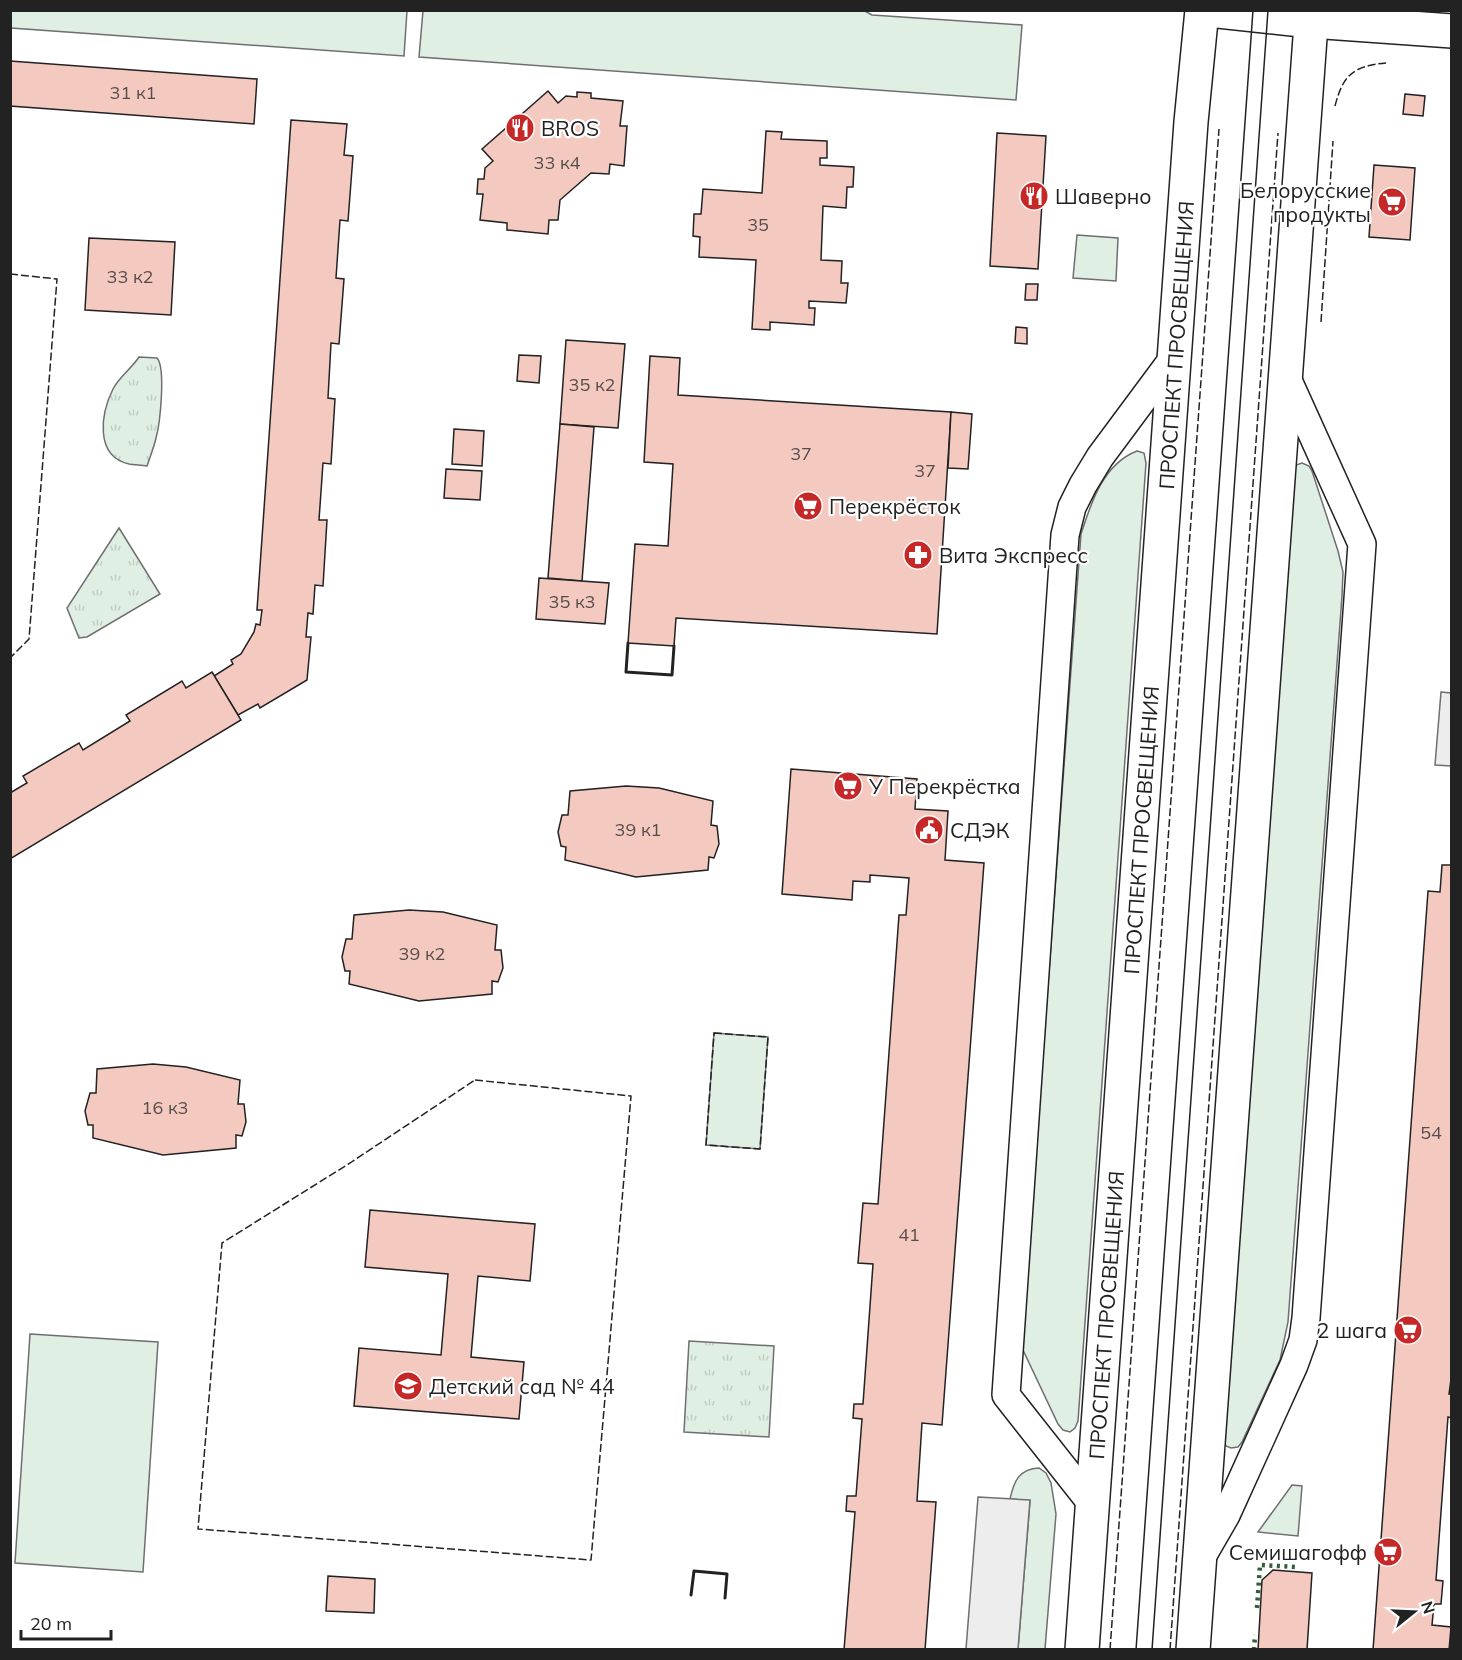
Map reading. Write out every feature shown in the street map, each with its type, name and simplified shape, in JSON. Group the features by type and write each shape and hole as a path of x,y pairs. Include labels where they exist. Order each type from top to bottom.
{"main road":[{"name":"ПРОСПЕКТ ПРОСВЕЩЕНИЯ","path":"1082,1650 1191,122 1202,10"},
{"path":"1209,10 1311,16 1452,31"},
{"path":"1193,1650 1311,16"}],"street":[{"path":"1092,1504 1006,1395 1047,770 1065,535 1072,507 1100,457 1175,356"},
{"path":"1199,1561 1226,1515 1294,1365 1303,1341 1306,1318 1362,544 1286,376"}],"green space":[{"path":"863,10 872,15 1022,25 1016,100 419,57 423,11"},
{"path":"10,11 407,11 404,56 11,28"},
{"path":"1077,235 1118,238 1116,281 1073,278"},
{"path":"139,357 157,358 161,373 159,421 147,466 129,464 118,459 105,443 103,432 106,410 113,389"},
{"path":"1137,451 1144,453 1146,463 1078,1421 1070,1432 1063,1430 1058,1424 1023,1350 1022,1340 1081,534 1094,498 1107,475 1125,457"},
{"path":"1302,463 1309,466 1312,471 1338,551 1343,572 1342,596 1288,1322 1280,1360 1242,1442 1238,1447 1231,1448 1226,1446 1223,1439 1293,471 1296,465"},
{"path":"119,528 160,594 87,637 79,638 67,608"},
{"path":"714,1033 768,1037 760,1149 706,1145"},
{"path":"30,1334 158,1342 143,1572 15,1563"},
{"path":"689,1341 774,1346 769,1437 684,1432"},
{"path":"1039,1468 1046,1473 1051,1483 1056,1514 1045,1649 1018,1649 1030,1501 1010,1499 1019,1477 1027,1471"},
{"path":"1292,1485 1302,1486 1298,1536 1258,1532"}],"shaded area":[{"path":"1441,692 1451,693 1451,766 1435,765"},
{"path":"978,1497 1030,1500 1018,1649 966,1649"}],"building":[{"path":"10,61 257,79 254,124 10,106"},
{"path":"548,91 558,103 566,96 577,97 577,92 591,93 591,98 623,101 620,126 627,126 624,166 610,164 609,174 591,173 560,200 558,220 549,220 548,234 507,230 507,223 480,220 483,194 477,194 478,179 484,179 485,168 493,161 482,149"},
{"path":"1405,94 1425,96 1423,116 1403,114"},
{"path":"291,120 347,124 344,155 353,156 348,221 340,220 336,278 344,279 339,344 331,343 328,398 335,399 331,464 323,463 319,520 327,520 323,586 315,585 313,614 308,613 306,637 311,637 307,680 260,708 258,704 238,715 214,676 233,664 231,660 241,654 256,624 260,625 262,610 257,610"},
{"path":"766,131 782,132 781,139 827,141 827,158 820,158 820,165 854,167 853,187 847,187 846,208 823,206 821,260 842,261 841,283 848,283 846,303 809,301 809,308 815,308 814,325 770,322 770,330 752,329 756,260 699,257 700,237 693,236 694,214 701,214 703,189 762,193"},
{"path":"997,133 1046,136 1038,269 990,266"},
{"path":"1374,165 1415,168 1410,240 1369,237"},
{"path":"89,238 175,242 171,315 85,310"},
{"path":"1026,284 1038,284 1037,300 1025,300"},
{"path":"1016,327 1027,328 1027,344 1015,343"},
{"path":"566,340 625,344 618,428 560,424"},
{"path":"519,355 541,356 539,383 517,381"},
{"name":"Перекрёсток","path":"650,356 680,358 678,395 951,412 937,634 676,618 674,646 628,643 635,544 668,546 673,464 644,462"},
{"path":"951,412 972,414 968,469 948,468"},
{"path":"560,424 594,427 582,581 548,578"},
{"path":"454,429 484,431 482,466 452,464"},
{"path":"446,469 482,471 480,500 444,498"},
{"path":"539,578 609,583 605,624 536,619"},
{"path":"212,672 241,720 10,859 10,793 27,783 23,776 79,743 83,750 130,721 126,715 182,681 186,688"},
{"path":"791,769 917,779 915,809 948,811 945,860 984,863 942,1425 922,1423 917,1501 936,1502 925,1650 844,1650 855,1512 846,1511 847,1496 856,1496 862,1419 853,1418 854,1404 863,1404 873,1264 858,1263 863,1203 878,1204 899,915 906,915 909,878 870,875 870,882 853,881 852,900 782,894"},
{"path":"626,786 659,788 713,801 711,825 717,826 719,844 714,858 709,857 708,870 636,877 565,860 566,847 561,846 558,832 562,815 568,815 570,791"},
{"path":"1442,865 1452,865 1452,1372 1449,1394 1452,1394 1452,1418 1448,1417 1436,1580 1443,1581 1441,1604 1434,1604 1432,1625 1451,1627 1449,1650 1373,1650 1428,891 1440,892"},
{"path":"409,910 443,912 497,925 495,950 501,950 503,968 498,982 492,981 492,994 419,1001 349,984 350,971 345,971 342,957 346,939 352,939 354,915"},
{"path":"153,1064 186,1067 240,1080 238,1104 244,1104 246,1122 242,1136 236,1135 236,1148 163,1155 93,1138 93,1125 88,1125 85,1111 90,1093 96,1093 97,1069"},
{"path":"370,1210 535,1224 530,1281 478,1276 471,1357 524,1362 519,1419 354,1406 359,1348 441,1355 448,1274 365,1267"},
{"path":"1273,1570 1312,1573 1307,1650 1258,1650 1262,1580"},
{"path":"328,1576 375,1579 374,1613 326,1611"}],"tram line":[{"path":"1136,1650 1253,10"},
{"path":"1152,1650 1268,10"}],"hedge":[{"path":"1257,1608 1260,1565 1296,1567"},
{"path":"1254,1650 1255,1635"}],"fence":[{"path":"1335,106 1338,95 1351,74 1365,67 1386,63"},
{"path":"1110,1650 1219,129"},
{"path":"1170,1650 1278,133"},
{"path":"1321,322 1333,141"},
{"path":"10,274 57,279 29,639 10,658"},
{"path":"714,1033 768,1037 760,1149 706,1145 714,1033"},
{"path":"475,1080 631,1096 591,1560 198,1529 222,1243 350,1163 475,1080"}],"wall":[{"path":"628,643 626,672 672,675 674,646"},
{"path":"691,1595 694,1571 727,1574 725,1598"}],"place":[{"name":"BROS","path":"520,128"},
{"name":"Шаверно","path":"1034,196"},
{"name":"Белорусские продукты","path":"1392,202"},
{"name":"Перекрёсток","path":"808,506"},
{"name":"Вита Экспресс","path":"918,555"},
{"name":"У Перекрёстка","path":"848,786"},
{"name":"СДЭК","path":"929,830"},
{"name":"2 шага","path":"1408,1330"},
{"name":"Детский сад № 44","path":"408,1386"},
{"name":"Семишагофф","path":"1388,1552"}]}
